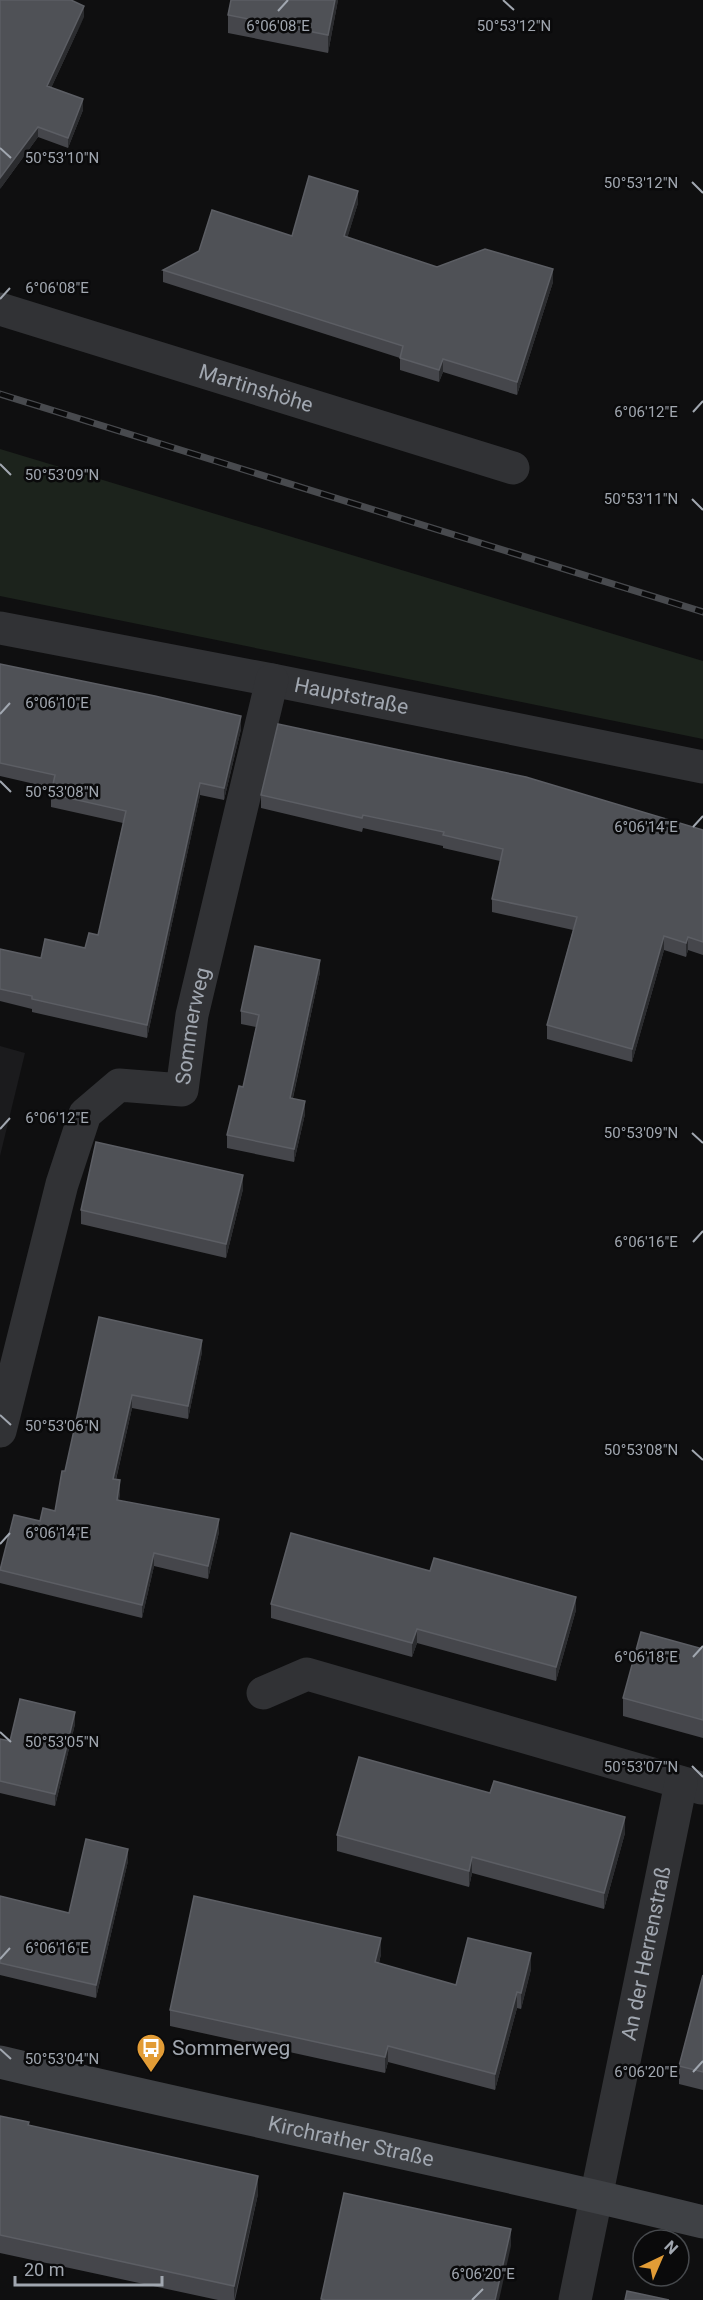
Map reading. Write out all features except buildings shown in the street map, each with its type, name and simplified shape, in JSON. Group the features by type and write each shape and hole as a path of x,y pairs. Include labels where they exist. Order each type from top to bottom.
{"main road":[{"name":"Kirchrather Straße","path":"0,2062 141,2096 596,2196 703,2222"}],"street":[{"name":"Martinshöhe","path":"0,309 513,468"},
{"name":"Hauptstraße","path":"0,628 703,767"},
{"name":"Sommerweg","path":"0,1431 62,1184 85,1114 119,1085 182,1090 192,1015 272,680"},
{"name":"An der Herrenstraß","path":"263,1693 307,1674 692,1785 596,2196 575,2300"}],"shaded area":[{"path":"0,449 703,661 703,739 0,596"},
{"path":"0,1046 25,1053 0,1156"}],"railway":[{"path":"0,394 703,612"}],"place":[{"name":"Sommerweg","path":"151,2074"}]}
